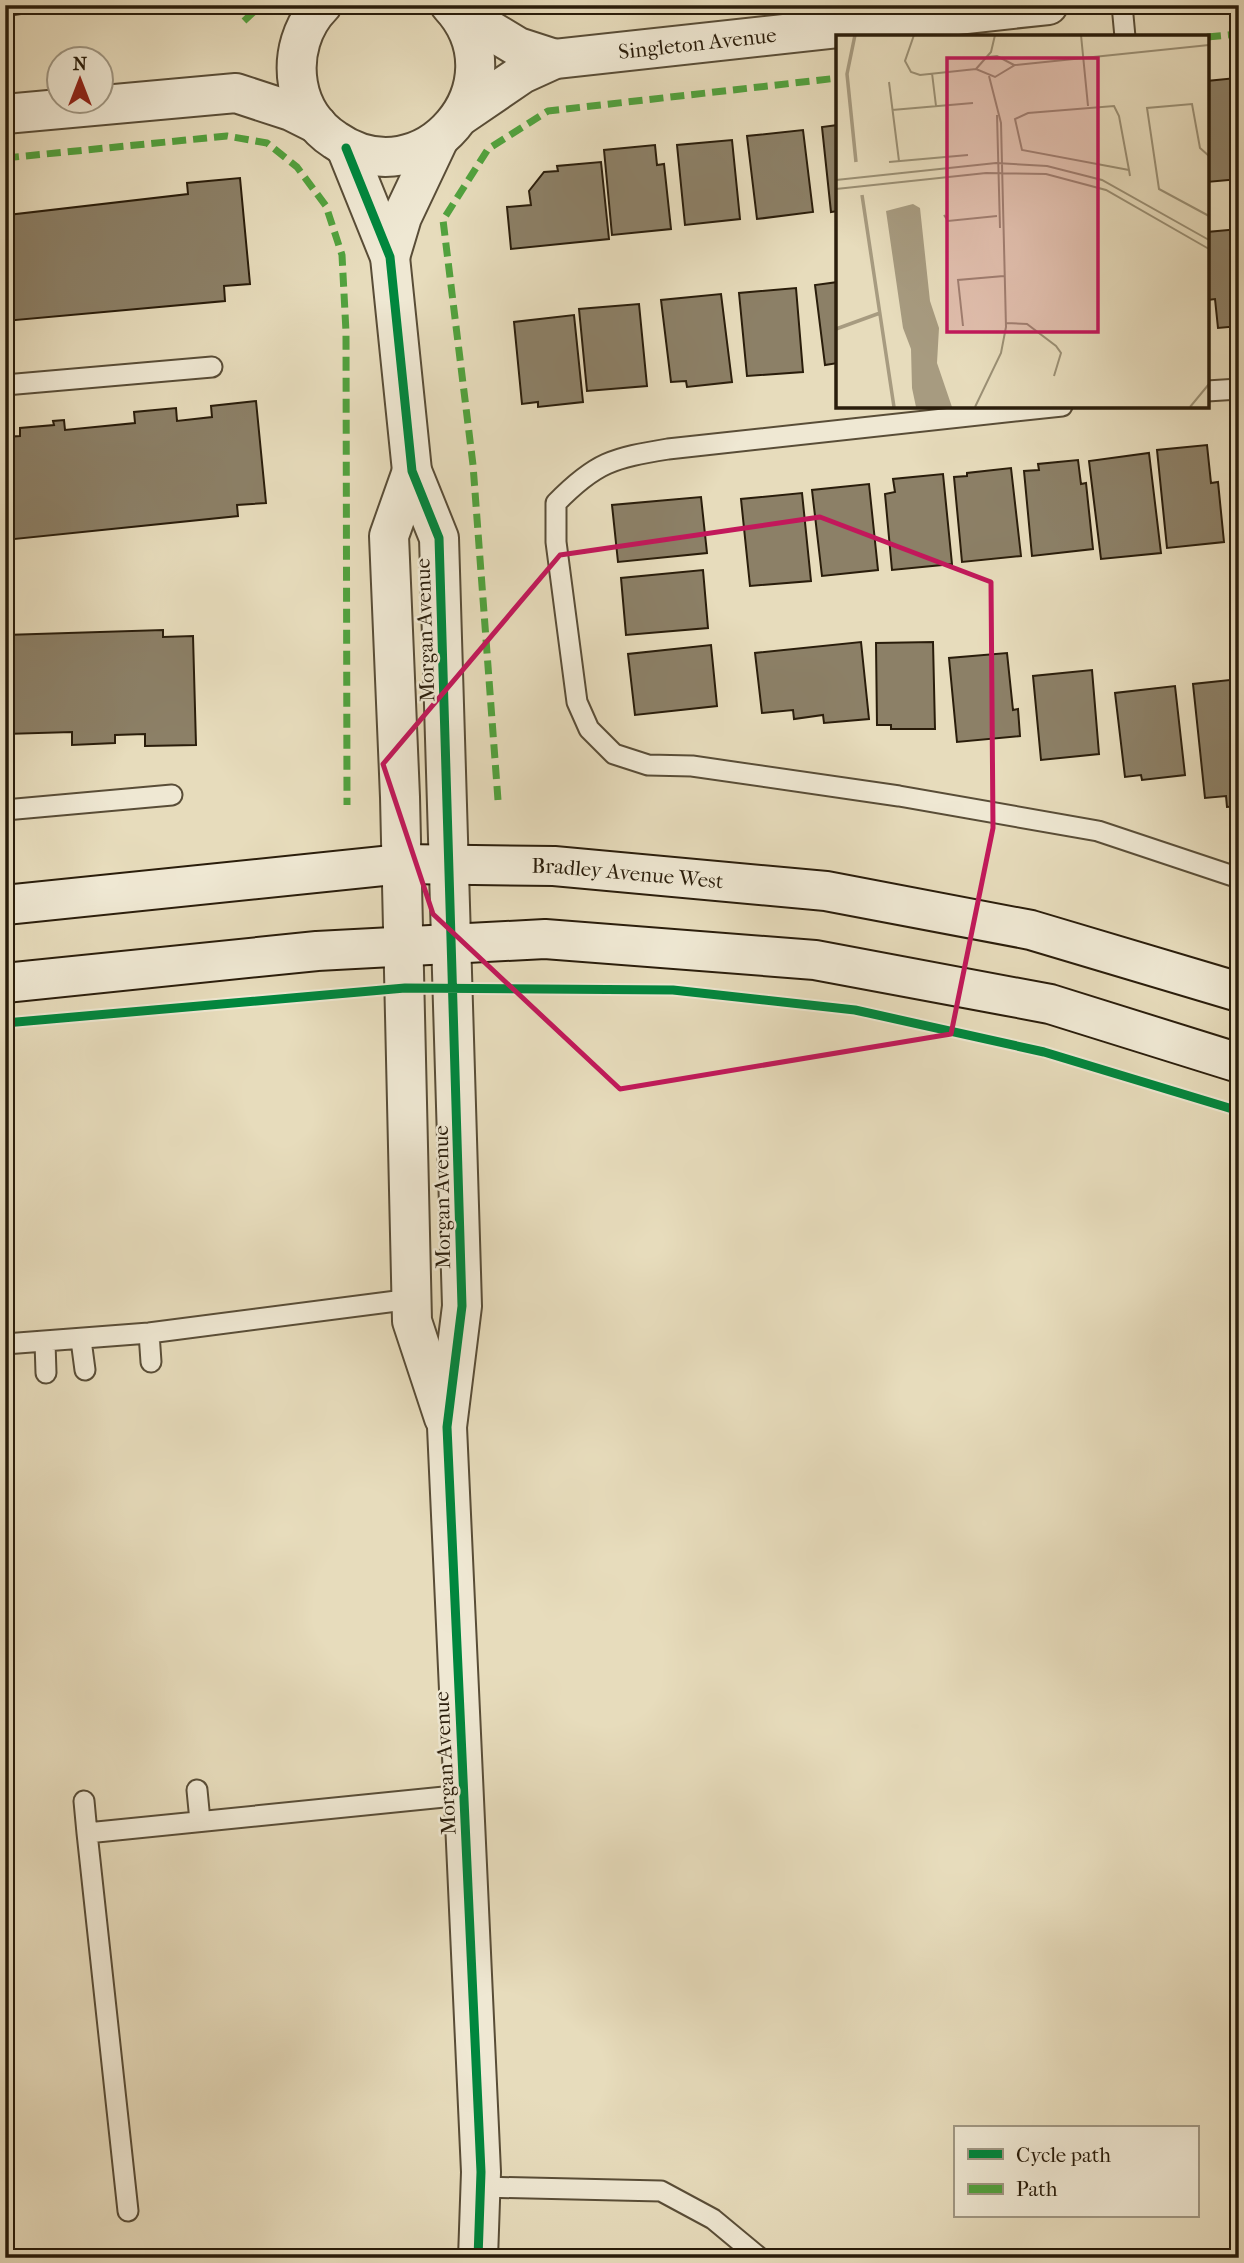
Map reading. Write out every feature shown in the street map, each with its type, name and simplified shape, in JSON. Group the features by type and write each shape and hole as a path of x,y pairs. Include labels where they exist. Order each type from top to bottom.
{"street":[{"name":"Singleton Avenue","path":"346,148 369,156 393,157 416,152 522,74 555,59 1048,5"},
{"name":"Singleton Avenue","path":"451,7 518,47 555,59"},
{"name":"Morgan Avenue","path":"390,257 402,217 471,94 474,60 466,27 451,7"},
{"path":"236,93 261,76 313,19"},
{"path":"313,19 295,71 300,95 317,124"},
{"path":"5,114 236,93 291,111 317,124 346,148"},
{"name":"Morgan Avenue","path":"346,148 390,257 412,471 439,538 451,863 462,1306 447,1427 481,2187 478,2258"},
{"name":"Morgan Avenue","path":"412,471 389,536 402,864 412,1321 447,1427"},
{"name":"Bradley Avenue West","path":"5,905 402,864 554,866 825,891 1031,930 1239,992"},
{"path":"5,983 317,951 545,939 814,960 1051,1004 1239,1063"}],"lane":[{"path":"1122,5 1125,35"},
{"path":"5,385 212,367"},
{"path":"1209,391 1239,389"},
{"path":"1044,408 668,449 618,458 581,478 556,503 556,542 577,702 589,729 614,754 648,765 692,766 899,796 1098,831 1239,878"},
{"path":"5,810 173,795"},
{"path":"5,1344 149,1333 412,1298"},
{"path":"149,1333 151,1362"},
{"path":"81,1340 85,1370"},
{"path":"45,1342 47,1373"},
{"path":"197,1790 200,1821"},
{"path":"87,1833 464,1795"},
{"path":"84,1801 128,2211"},
{"path":"481,2187 661,2192 713,2219 760,2258"}],"highlighted area":[{"path":"820,517 991,582 993,828 951,1034 620,1089 433,914 383,764 560,555"}],"building":[{"path":"5,5 43,5 43,11 5,16"},
{"path":"1236,78 1239,179 1209,182 1209,81"},
{"path":"836,125 836,211 831,212 822,127"},
{"path":"803,130 813,212 757,219 747,136"},
{"path":"732,140 740,219 685,225 677,145"},
{"path":"655,145 657,165 664,164 671,229 612,235 604,150"},
{"path":"601,162 609,239 511,249 507,207 531,205 529,191 544,172 558,171 557,166"},
{"path":"240,178 250,284 224,286 225,301 5,321 8,215 188,194 187,183"},
{"path":"1239,229 1239,326 1218,328 1215,299 1209,300 1209,232"},
{"path":"836,282 836,363 825,365 815,285"},
{"path":"796,288 803,372 747,376 739,293"},
{"path":"721,294 732,382 687,387 686,381 671,382 661,300"},
{"path":"639,304 647,386 587,391 579,309"},
{"path":"574,315 583,402 538,407 538,402 522,404 514,322"},
{"path":"256,401 266,503 237,505 238,516 5,540 5,437 20,436 20,428 54,425 53,421 64,420 65,430 135,423 134,412 176,408 177,421 212,417 211,406"},
{"path":"1207,445 1211,483 1218,482 1224,542 1167,548 1157,450"},
{"path":"1149,453 1161,553 1101,559 1089,461"},
{"path":"1078,460 1081,484 1086,483 1093,549 1032,556 1024,471 1039,470 1038,464"},
{"path":"1011,468 1021,556 962,562 954,477"},
{"path":"943,474 952,564 892,570 885,494 895,492 893,479"},
{"path":"869,484 878,570 822,576 812,490"},
{"path":"802,493 811,581 750,586 741,499"},
{"path":"701,497 707,553 618,562 612,505"},
{"path":"703,570 708,628 626,635 621,578"},
{"path":"163,630 163,637 193,636 196,745 145,746 145,734 115,735 115,743 72,745 72,732 5,734 5,635"},
{"path":"861,642 869,719 824,723 823,715 794,719 793,710 762,713 755,653"},
{"path":"933,642 935,729 891,729 891,725 877,725 876,643"},
{"path":"711,645 717,706 635,715 628,654"},
{"path":"1007,653 1013,710 1018,709 1020,736 957,742 949,658"},
{"path":"1092,670 1099,754 1041,760 1033,676"},
{"path":"1239,679 1239,806 1227,807 1226,796 1205,798 1193,684"},
{"path":"1175,686 1185,775 1142,780 1141,775 1125,777 1115,693"}],"marked path":[{"path":"244,21 261,5"},
{"path":"1209,37 1239,34"},
{"path":"498,800 473,465 443,220 488,149 548,111 836,78"},
{"path":"5,158 227,136 267,143 297,167 326,206 342,255 346,332 347,805"}],"cycle path":[{"path":"346,148 390,257 412,471 439,538 462,1306 447,1427 481,2172 478,2258"},
{"path":"5,1023 405,988 673,990 855,1010 1044,1052 1239,1111"}]}
